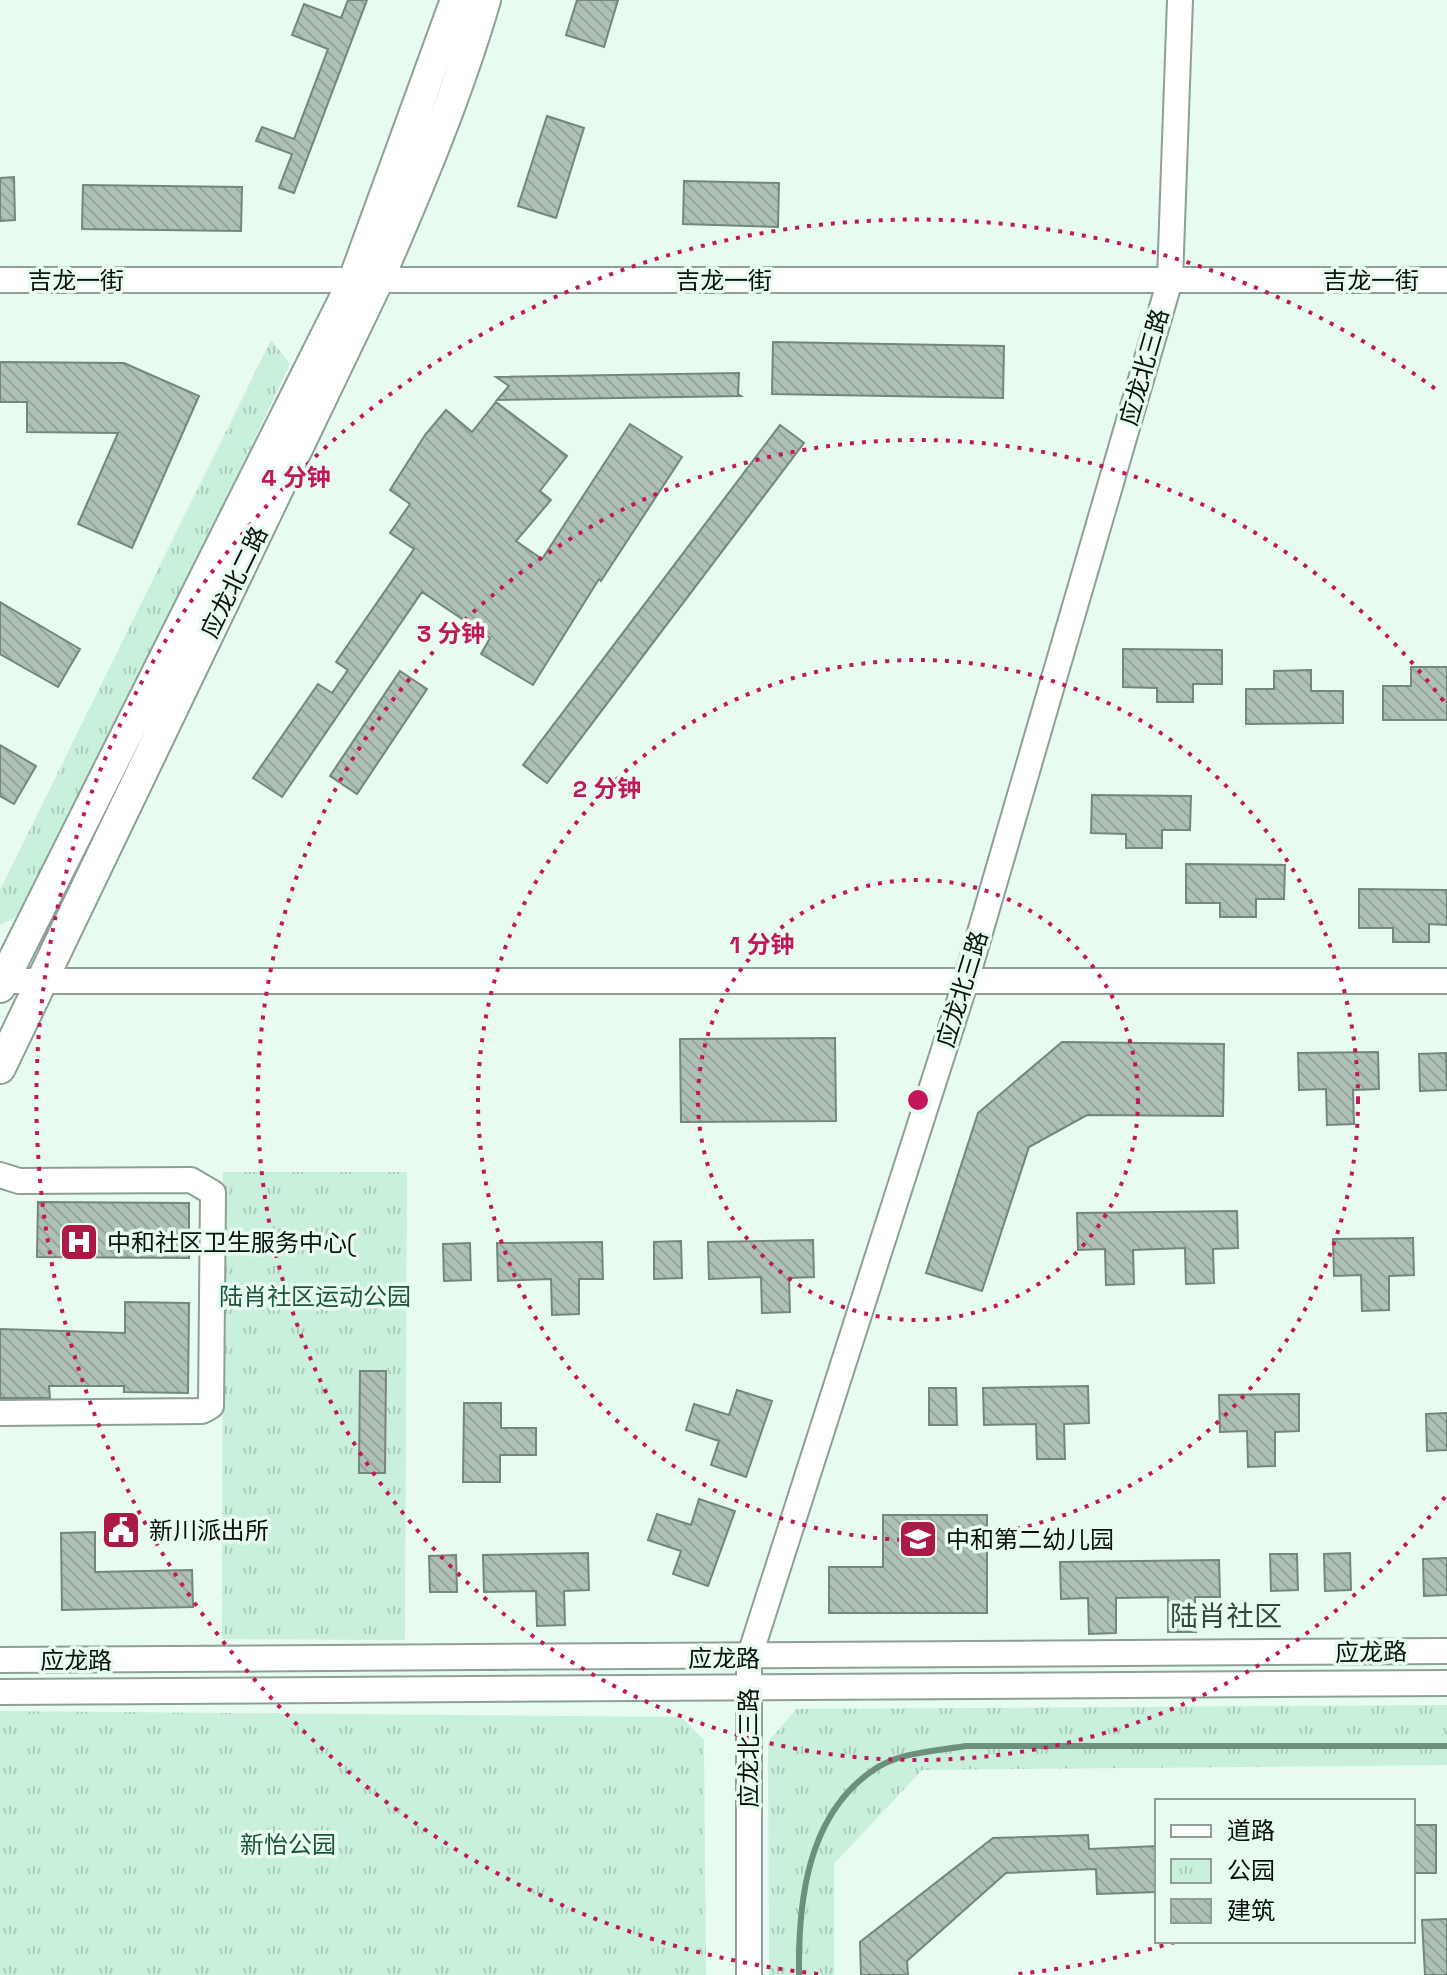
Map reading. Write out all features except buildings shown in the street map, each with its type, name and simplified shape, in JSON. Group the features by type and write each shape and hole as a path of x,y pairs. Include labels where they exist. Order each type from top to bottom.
{"main road":[{"name":"应龙北二路","path":"0,1068 366,280 456,0"},
{"name":"应龙北二路","path":"1,983 436,144 469,57 485,0"}],"street":[{"name":"应龙北三路","path":"749,1975 749,1658 965,984 1170,280 1180,0"},
{"name":"吉龙一街","path":"0,280 1447,280"},
{"path":"1,983 1447,981"},
{"path":"0,1175 19,1181 191,1180 204,1185 213,1193 213,1271 211,1406 202,1411 0,1413"},
{"name":"应龙路","path":"0,1660 749,1658 1447,1651"},
{"name":"应龙路","path":"0,1692 1447,1683"}],"green space":[{"path":"271,340 290,364 32,909 0,925 0,890"},
{"name":"陆肖社区运动公园","path":"223,1172 407,1172 405,1640 222,1639"},
{"path":"1447,1705 1447,1765 922,1770 834,1864 834,1975 769,1975 768,1742 796,1709"},
{"name":"新怡公园","path":"0,1711 681,1717 704,1740 706,1975 0,1975"}],"waterway":[{"path":"799,1975 805,1890 820,1836 850,1790 872,1771 893,1760 966,1746 1447,1746"}],"place":[{"name":"中和社区卫生服务中心(","path":"79,1242"},
{"name":"新川派出所","path":"121,1530"},
{"name":"中和第二幼儿园","path":"918,1539"}],"district":[{"name":"陆肖社区","path":"1226,1616"}]}
